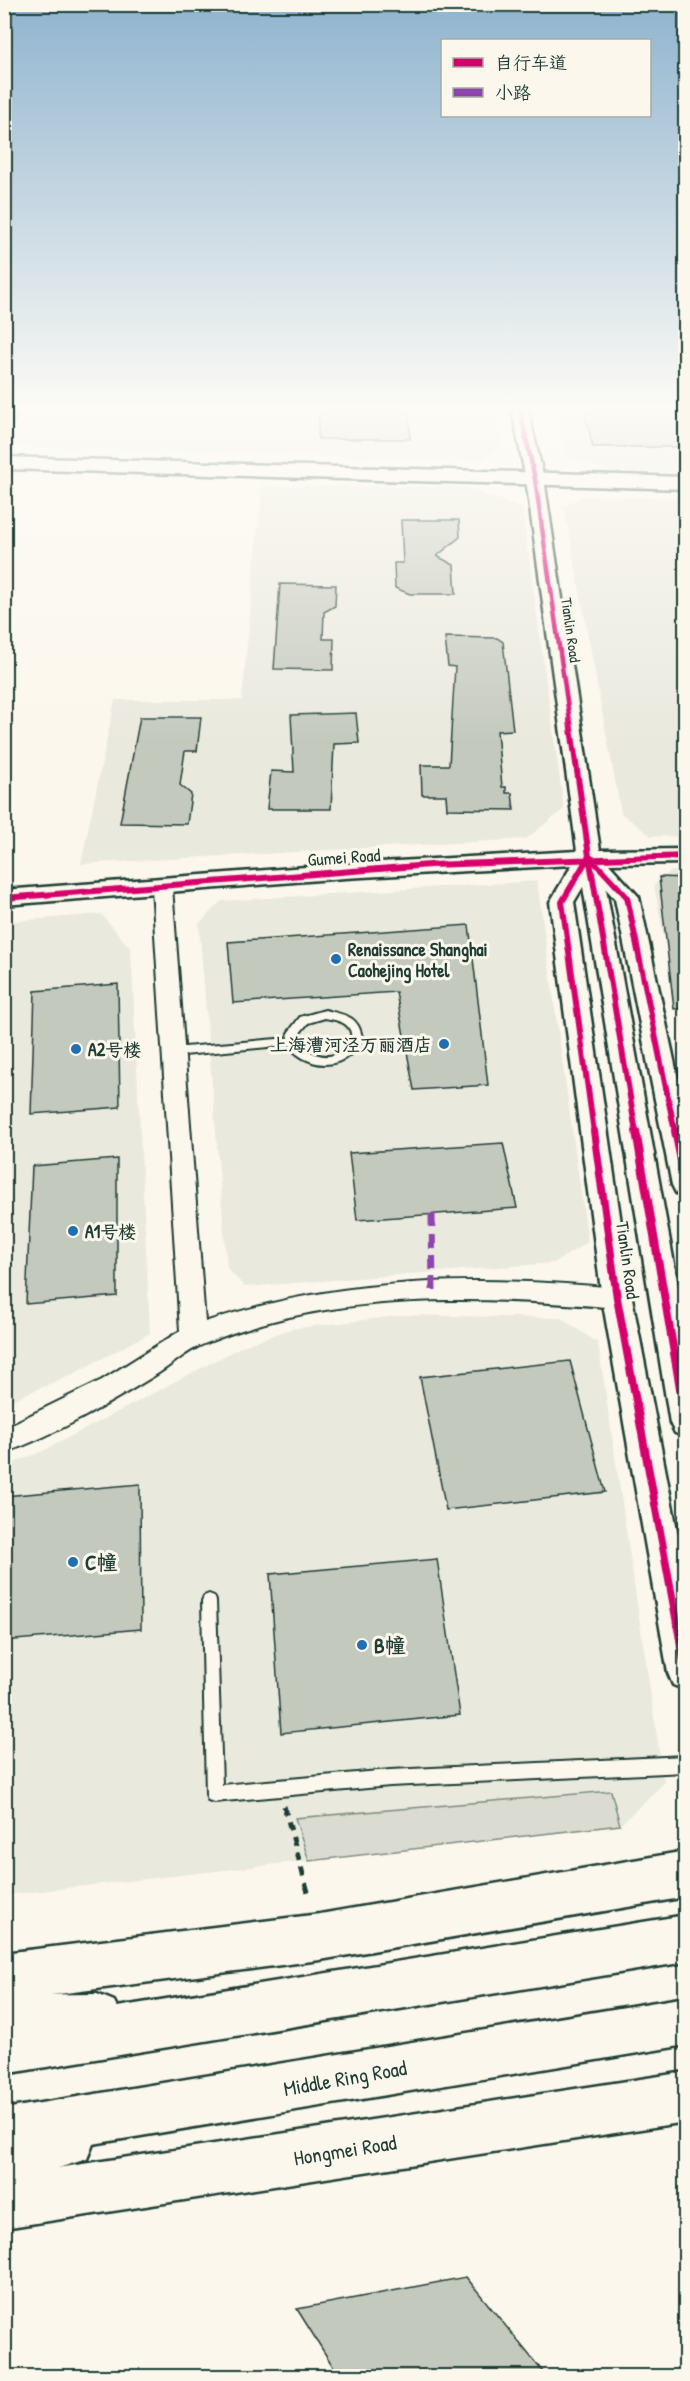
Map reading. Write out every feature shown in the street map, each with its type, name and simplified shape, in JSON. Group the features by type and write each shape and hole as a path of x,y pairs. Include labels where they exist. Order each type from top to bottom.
{"main road":[{"path":"4,1977 320,1937 681,1870"},
{"path":"4,2050 686,1938"},
{"path":"4,2019 200,2017"},
{"name":"Middle Ring Road","path":"4,2134 686,2021"},
{"path":"4,2160 206,2102"},
{"name":"Hongmei Road","path":"4,2202 674,2108"}],"street":[{"name":"Tianlin Road","path":"541,521 589,856 686,1423"},
{"name":"Tianlin Road","path":"589,856 562,902 617,1298 674,1548 686,1673"},
{"name":"Gumei Road","path":"4,898 304,874 589,856 686,856"},
{"path":"589,856 627,897 686,1185"},
{"path":"162,887 193,1337"},
{"path":"4,1441 57,1419 148,1367 193,1337 276,1310 334,1300 433,1290 548,1290 617,1298"}],"lane":[{"path":"325,1014 335,1015 352,1023 358,1036 353,1050 346,1055 326,1060 304,1055 293,1041 297,1026 304,1020 325,1014"},
{"path":"173,1052 293,1041"},
{"path":"209,1601 214,1794 279,1786 547,1769 686,1764"}],"path":[{"path":"279,1786 308,1893"}],"shaded area":[{"path":"259,521 524,521 564,809 526,839 81,864 115,700 242,700"},
{"path":"567,521 685,521 685,837 651,836 621,813"},
{"path":"671,871 685,871 685,1049 654,885"},
{"path":"537,881 588,1242 554,1263 245,1287 227,1268 199,924 221,901"},
{"path":"101,914 131,949 150,1333 75,1373 5,1403 5,922"},
{"path":"405,1315 561,1318 598,1343 664,1783 620,1825 5,1895 4,1467 45,1450 243,1346 290,1329"},
{"path":"611,1791 620,1825 309,1861 295,1818"}],"building":[{"path":"401,521 459,521 460,537 437,556 454,565 456,594 410,594 395,588 394,563 403,563"},
{"path":"280,584 336,585 335,606 324,612 323,639 334,639 333,670 274,669"},
{"path":"445,637 497,638 503,642 513,730 497,731 502,787 506,787 506,793 512,793 514,810 447,809 446,795 422,795 421,765 449,765 455,667 448,666"},
{"path":"356,713 359,743 334,744 331,809 267,809 271,771 294,772 291,715"},
{"path":"140,717 201,717 197,751 185,751 180,785 191,794 187,824 120,823"},
{"path":"659,877 686,878 686,1008 674,1009"},
{"name":"上海漕河泾万丽酒店","path":"469,925 488,1085 414,1090 396,992 233,1003 228,942"},
{"name":"A2号楼","path":"118,984 120,1107 31,1114 35,991"},
{"path":"503,1143 517,1208 357,1220 349,1153"},
{"name":"A1号楼","path":"117,1159 117,1296 26,1304 32,1166"},
{"path":"570,1361 605,1492 446,1510 420,1377"},
{"name":"C幢","path":"140,1484 141,1629 4,1641 4,1496"},
{"name":"B幢","path":"437,1559 460,1715 281,1733 270,1574"},
{"path":"466,2277 543,2372 520,2376 339,2376 297,2309"}],"marked path":[{"path":"432,1214 433,1290"}],"cycle path":[{"path":"541,521 589,856 686,1423"},
{"path":"589,856 562,902 617,1298 686,1673"},
{"path":"589,856 627,897 686,1185"},
{"path":"4,898 430,865 515,860 686,856"}],"place":[{"name":"Renaissance Shanghai Caohejing Hotel","path":"336,959"},
{"name":"上海漕河泾万丽酒店","path":"444,1044"},
{"name":"A2号楼","path":"76,1049"},
{"name":"A1号楼","path":"73,1231"},
{"name":"C幢","path":"73,1562"},
{"name":"B幢","path":"362,1645"}]}
